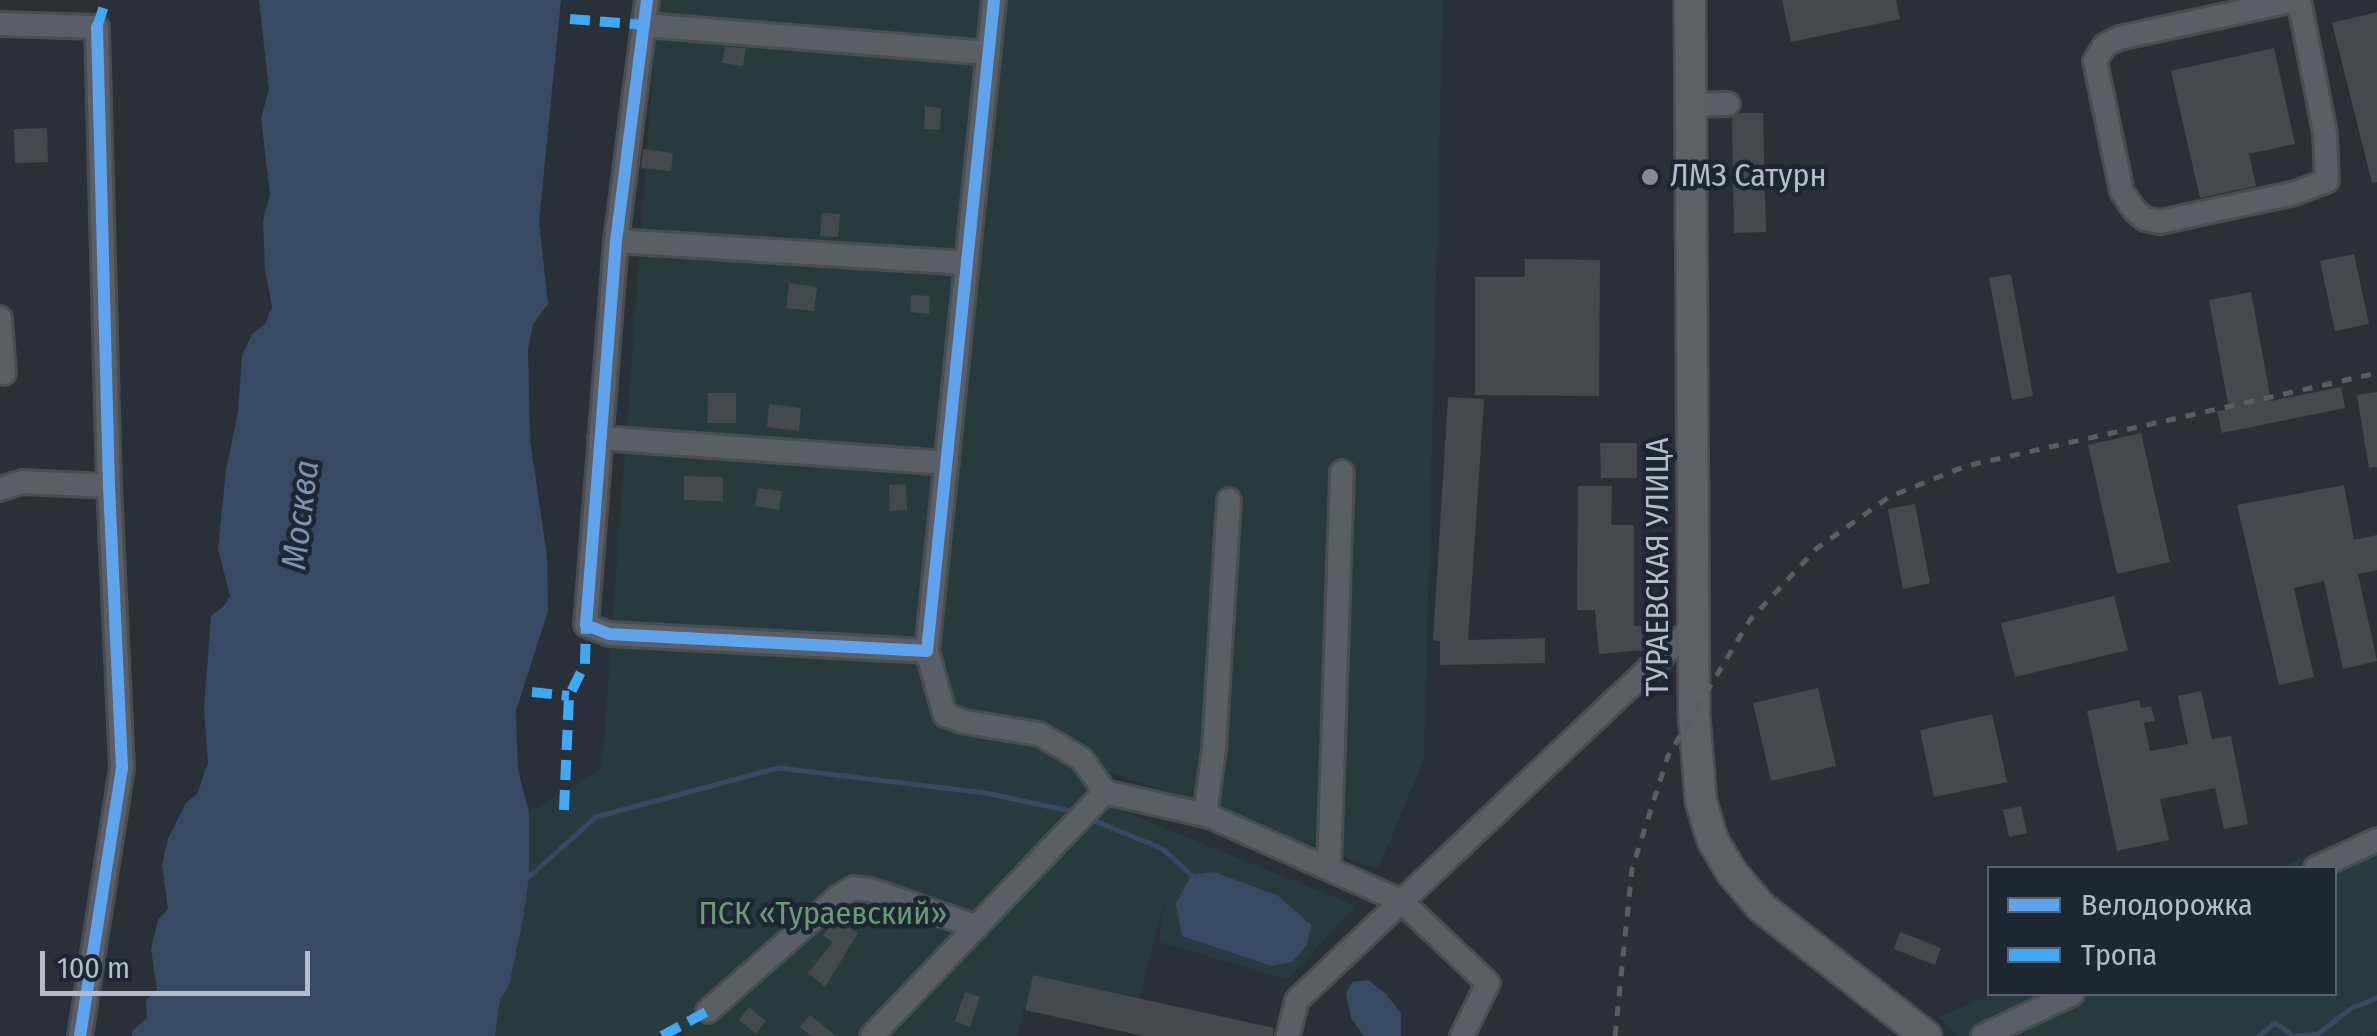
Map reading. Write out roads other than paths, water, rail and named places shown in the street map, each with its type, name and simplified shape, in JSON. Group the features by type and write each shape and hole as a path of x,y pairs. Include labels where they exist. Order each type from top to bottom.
{"main road":[{"name":"ТУРАЕВСКАЯ УЛИЦА","path":"1690,0 1694,714 1700,802 1713,841 1732,873 1761,906 1926,1036"}],"street":[{"path":"647,0 616,240 586,625 609,634 927,651"},
{"path":"994,0 927,651 945,715 1039,734 1082,759 1105,792 1204,816 1402,900 1488,983 1462,1036"},
{"path":"2297,0 2325,133 2327,181 2295,193 2160,222 2145,219 2122,192 2095,61 2104,45 2119,38 2297,0"},
{"path":"0,24 97,27 122,768 80,1036"},
{"path":"645,25 988,53"},
{"path":"1692,104 1728,104"},
{"path":"616,240 967,264"},
{"path":"0,318 4,373 0,372"},
{"path":"600,438 946,463"},
{"path":"1328,869 1342,472"},
{"path":"0,490 22,482 110,486"},
{"path":"1204,816 1214,749 1230,500"},
{"path":"1288,1036 1297,1000 1693,627"},
{"path":"872,1036 1105,792"},
{"path":"2320,866 2377,840"},
{"path":"708,1011 838,896 853,888 871,890 976,927"},
{"path":"1983,1036 2068,996"}],"water":[{"name":"Москва","path":"259,0 561,0 539,222 548,304 533,324 528,349 530,439 547,556 548,611 516,711 518,769 529,813 529,877 509,986 500,1000 495,1036 132,1036 132,1031 147,1018 146,1000 157,990 151,949 158,920 168,909 162,865 168,839 186,803 197,794 208,763 204,710 211,616 230,596 218,549 242,356 272,307 265,269 263,220 270,195 261,118 269,90"},
{"path":"1214,872 1277,895 1311,925 1307,945 1292,962 1272,966 1182,936 1176,904 1191,875"},
{"path":"1368,980 1401,1013 1401,1036 1364,1036 1351,1018 1346,994 1352,982"}],"waterway":[{"path":"529,877 596,817 778,768 985,793 1075,812"},
{"path":"1090,819 1163,849 1191,875"},
{"path":"2295,1036 2318,1034 2352,1008 2377,998"},
{"path":"2259,1036 2275,1023 2294,1036"}],"railway":[{"path":"1615,1036 1632,869 1668,756 1750,620 1816,549 1889,497 1966,466 2377,373"}],"place":[{"name":"ЛМЗ Сатурн","path":"1650,177"}],"park label":[{"name":"ПСК «Тураевский»","path":"823,915"}]}
